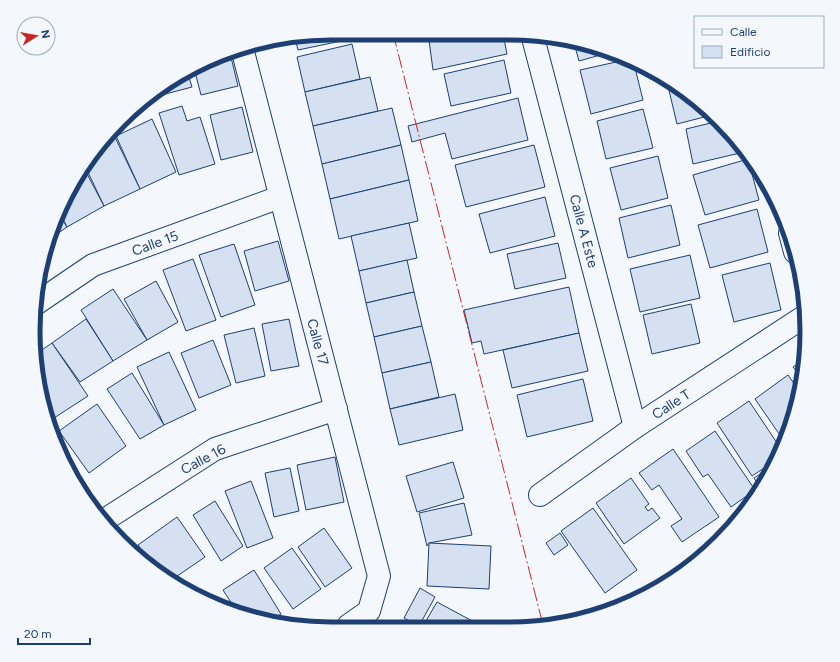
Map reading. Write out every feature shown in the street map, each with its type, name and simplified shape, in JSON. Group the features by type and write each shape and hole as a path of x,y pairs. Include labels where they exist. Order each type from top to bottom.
{"street":[{"name":"Calle A Este","path":"534,41 635,427"},
{"name":"Calle 17","path":"243,53 379,576 369,611 353,622"},
{"name":"Calle 15","path":"42,300 92,265 280,197"},
{"name":"Calle T","path":"540,495 635,427 799,320"},
{"name":"Calle 16","path":"108,518 215,449 336,409"}],"building":[{"path":"346,40 298,50 296,42"},
{"path":"429,40 504,40 507,54 433,70"},
{"path":"352,44 360,79 305,92 297,57"},
{"path":"575,48 602,55 579,61"},
{"path":"231,57 238,86 201,95 195,73"},
{"path":"504,60 511,93 451,106 444,74"},
{"path":"619,61 635,69 643,100 591,114 580,70"},
{"path":"189,77 192,87 160,95"},
{"path":"370,77 378,111 313,126 305,92"},
{"path":"668,87 706,117 677,124"},
{"path":"518,98 528,140 452,159 445,133 412,142 408,126"},
{"path":"182,106 187,121 200,117 215,164 179,175 159,113"},
{"path":"242,107 253,152 221,160 210,115"},
{"path":"392,108 401,145 322,164 313,126"},
{"path":"643,109 653,148 606,159 597,121"},
{"path":"152,119 176,172 140,189 116,136"},
{"path":"712,123 739,153 693,164 686,129"},
{"path":"115,136 140,189 104,206 88,171"},
{"path":"401,145 409,180 330,199 322,164"},
{"path":"534,145 545,187 466,207 455,165"},
{"path":"658,156 668,198 621,210 610,168"},
{"path":"744,160 750,168 759,200 705,215 693,175"},
{"path":"87,173 104,206 67,227 63,218"},
{"path":"409,180 418,221 339,239 330,199"},
{"path":"545,197 555,236 490,253 479,214"},
{"path":"671,205 680,245 628,258 619,218"},
{"path":"757,209 768,252 710,268 698,225"},
{"path":"62,220 67,227 56,235"},
{"path":"409,223 417,258 359,271 351,236"},
{"path":"278,241 289,281 255,291 244,251"},
{"path":"558,243 566,278 515,289 507,254"},
{"path":"234,244 255,305 221,317 199,255"},
{"path":"690,255 700,298 640,312 630,269"},
{"path":"193,259 216,320 186,331 163,270"},
{"path":"407,260 414,292 366,303 359,271"},
{"path":"770,263 781,310 734,322 722,275"},
{"path":"156,281 178,322 147,340 124,299"},
{"path":"569,287 579,333 484,354 481,341 472,343 464,310"},
{"path":"113,289 147,340 113,361 81,310"},
{"path":"414,292 422,326 374,337 366,303"},
{"path":"691,304 700,343 652,354 643,315"},
{"path":"86,319 113,361 80,382 52,343"},
{"path":"289,319 299,366 271,371 262,324"},
{"path":"422,326 431,362 382,373 374,337"},
{"path":"254,328 265,376 236,383 224,335"},
{"path":"579,333 588,371 512,388 503,350"},
{"path":"213,340 231,385 199,398 181,353"},
{"path":"52,343 88,396 54,418 42,369 41,351"},
{"path":"169,352 196,410 164,425 137,367"},
{"path":"431,362 439,397 390,409 382,373"},
{"path":"798,363 797,373 793,367"},
{"path":"132,373 164,425 140,439 107,389"},
{"path":"788,375 795,385 785,425 780,436 755,399"},
{"path":"583,379 593,421 527,437 517,395"},
{"path":"455,394 463,430 399,445 390,409"},
{"path":"749,401 777,444 766,467 752,476 717,423"},
{"path":"97,404 126,446 89,473 59,431"},
{"path":"715,431 754,488 751,493 731,507 708,474 703,477 686,451"},
{"path":"673,449 719,517 682,542 671,526 682,519 659,485 652,490 639,473"},
{"path":"335,457 344,502 306,510 297,465"},
{"path":"453,462 464,498 417,512 406,476"},
{"path":"290,468 299,511 274,517 265,473"},
{"path":"763,472 757,483 754,478"},
{"path":"631,478 649,504 645,507 648,511 652,508 660,518 624,544 596,503"},
{"path":"251,481 273,538 247,548 225,491"},
{"path":"215,501 243,546 221,561 193,515"},
{"path":"464,503 472,535 429,543 427,546 419,513"},
{"path":"593,508 637,570 605,593 561,531"},
{"path":"177,517 205,557 176,577 145,555 138,545"},
{"path":"324,528 352,568 325,587 298,547"},
{"path":"560,533 568,545 554,555 546,543"},
{"path":"429,543 491,546 489,589 427,586"},
{"path":"292,548 321,589 293,609 264,568"},
{"path":"254,570 281,614 277,617 233,605 223,590"},
{"path":"420,588 435,597 421,622 412,622 404,618"},
{"path":"437,602 474,622 425,622"}],"power":[{"path":"395,40 542,620"}]}
